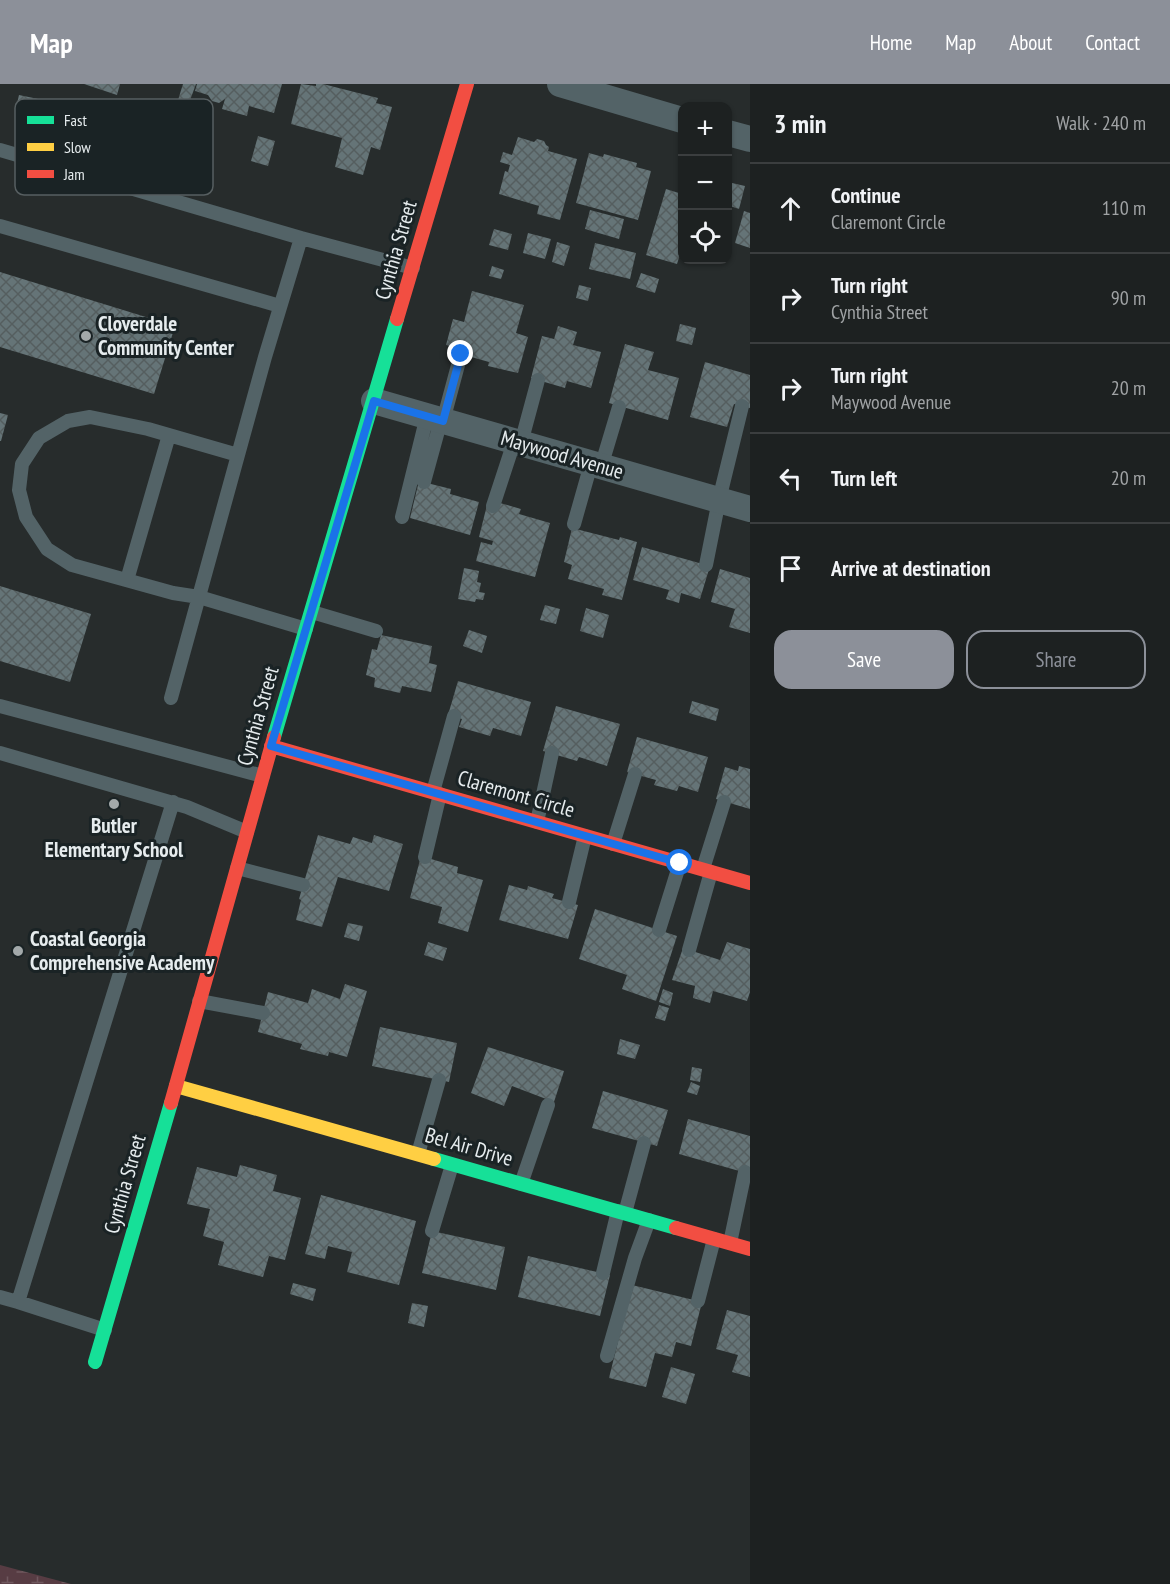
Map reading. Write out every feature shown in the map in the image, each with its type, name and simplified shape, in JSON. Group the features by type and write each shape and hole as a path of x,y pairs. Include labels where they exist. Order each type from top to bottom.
{"street":[{"name":"Cynthia Street","path":"95,1362 176,1086 271,746 467,84"},
{"path":"560,84 678,119"},
{"path":"732,134 750,139"},
{"name":"Maywood Avenue","path":"374,401 750,509"},
{"name":"Claremont Circle","path":"271,746 750,883"},
{"name":"Bel Air Drive","path":"176,1086 750,1249"}],"lane":[{"path":"0,150 15,154"},
{"path":"154,195 413,268"},
{"path":"0,226 280,306"},
{"path":"171,698 301,238"},
{"path":"402,517 461,354"},
{"path":"493,506 538,380"},
{"path":"706,565 742,406"},
{"path":"574,524 619,407"},
{"path":"238,455 169,435 90,417 68,421 39,438 22,464 19,490 26,517 47,549 72,565 173,593 199,597 306,630"},
{"path":"424,482 437,419"},
{"path":"128,580 169,435"},
{"path":"312,612 376,631"},
{"path":"0,706 263,776"},
{"path":"425,857 454,716"},
{"path":"0,753 173,802 247,832"},
{"path":"537,822 552,753"},
{"path":"613,844 635,774"},
{"path":"18,1302 173,802"},
{"path":"689,950 724,802"},
{"path":"569,902 585,836"},
{"path":"659,930 680,863"},
{"path":"237,868 303,885"},
{"path":"200,1001 263,1013"},
{"path":"418,1154 439,1080"},
{"path":"521,1184 548,1105"},
{"path":"603,1273 644,1143"},
{"path":"432,1231 452,1164"},
{"path":"730,1243 745,1172"},
{"path":"607,1356 635,1258 649,1220"},
{"path":"698,1301 714,1239"},
{"path":"0,1297 105,1330"}],"green space":[{"path":"0,1565 71,1584 0,1584"}],"building":[{"path":"84,84 120,84 117,95"},
{"path":"183,84 196,84 190,99 178,99"},
{"path":"197,84 282,84 274,113 249,106 247,116 222,109 225,99 219,103 213,101 208,95 195,91"},
{"path":"301,84 316,86 316,84 323,84 378,98 376,103 392,107 380,150 371,147 363,175 335,167 342,138 291,124"},
{"path":"19,95 38,99 18,99"},
{"path":"258,136 275,141 268,166 251,161"},
{"path":"518,137 534,142 537,139 544,141 549,147 548,151 577,159 560,220 537,214 539,206 499,194 505,171 508,172 510,165 500,162 503,152 512,155"},
{"path":"589,153 603,157 604,154 637,163 636,167 651,171 638,220 576,203"},
{"path":"732,183 745,186 739,209 732,207"},
{"path":"666,189 678,193 677,264 646,255"},
{"path":"590,210 624,219 619,239 585,229"},
{"path":"744,211 750,213 750,248 735,243"},
{"path":"494,229 512,234 508,250 489,245"},
{"path":"528,233 551,239 545,259 523,253"},
{"path":"557,242 570,246 564,266 552,262"},
{"path":"595,243 636,253 630,279 589,269"},
{"path":"492,266 504,270 501,279 489,276"},
{"name":"Cloverdale Community Center","path":"0,272 175,326 154,394 0,347"},
{"path":"641,273 659,279 655,293 636,287"},
{"path":"579,285 591,288 588,301 576,298"},
{"path":"472,291 524,305 516,333 528,337 518,373 488,366 489,362 457,353 458,348 446,345 453,319 464,322"},
{"path":"680,324 696,328 692,345 676,341"},
{"path":"558,326 577,332 573,345 601,352 591,388 567,381 565,388 531,378 542,336 554,339"},
{"path":"625,344 654,352 648,370 679,378 668,420 609,403"},
{"path":"705,362 750,375 750,408 734,404 727,427 690,417"},
{"path":"0,413 8,415 1,441 0,441"},
{"path":"419,481 451,489 450,494 479,502 470,535 410,518"},
{"path":"500,503 521,509 519,514 550,523 535,577 476,561 481,542 492,545 493,541 479,537 487,505"},
{"path":"572,528 619,540 620,537 637,542 622,600 602,595 604,589 568,579 572,565 564,562"},
{"path":"642,547 710,566 700,599 681,593 679,603 666,599 669,590 633,580"},
{"path":"464,568 479,571 477,582 481,583 479,592 485,593 483,600 476,599 475,602 458,599"},
{"path":"720,569 750,578 750,633 729,627 735,609 711,602"},
{"path":"0,586 91,614 70,682 0,661"},
{"path":"545,605 560,609 556,624 540,620"},
{"path":"586,608 609,615 603,638 580,631"},
{"path":"469,630 487,636 482,653 463,646"},
{"path":"381,635 432,646 429,663 437,665 431,692 402,686 400,693 374,687 375,678 366,675 372,649 377,650"},
{"path":"458,681 531,702 521,736 493,728 490,736 459,727 462,719 448,715"},
{"path":"692,701 719,709 716,721 689,713"},
{"path":"556,706 620,724 607,766 579,757 577,761 543,751"},
{"path":"637,737 708,757 698,792 679,786 677,791 654,785 656,780 627,772"},
{"path":"739,766 750,769 750,809 716,799 725,767 738,771"},
{"path":"318,835 350,844 353,837 372,843 374,835 403,844 389,891 338,877 322,927 296,920 301,900 299,899"},
{"path":"421,856 458,867 457,873 483,880 468,932 438,923 442,907 410,898"},
{"path":"509,885 527,890 528,886 554,894 552,898 578,905 568,939 499,920"},
{"path":"595,909 677,936 656,1001 622,989 627,975 579,959"},
{"path":"348,923 363,926 359,941 344,937"},
{"path":"428,942 447,948 443,961 424,955"},
{"path":"727,942 750,949 750,992 747,1001 713,991 710,1003 693,998 695,986 672,980 683,948 720,960"},
{"path":"345,984 367,991 347,1057 329,1052 328,1056 300,1049 302,1044 258,1032 268,992 308,1003 312,989 340,999"},
{"path":"663,989 673,993 670,1006 659,1002"},
{"path":"659,1005 669,1008 665,1021 655,1018"},
{"path":"380,1027 457,1043 449,1082 372,1066"},
{"path":"620,1039 640,1045 635,1059 617,1054"},
{"path":"488,1047 564,1071 554,1102 512,1086 504,1106 471,1093"},
{"path":"692,1067 702,1069 700,1082 690,1080"},
{"path":"691,1082 700,1086 697,1095 687,1092"},
{"path":"603,1091 668,1110 657,1146 592,1128"},
{"path":"688,1119 750,1136 750,1174 679,1154"},
{"path":"240,1165 277,1175 273,1191 301,1198 285,1260 269,1256 263,1277 218,1265 224,1242 203,1236 210,1209 187,1204 197,1167 237,1177"},
{"path":"321,1195 416,1221 399,1285 347,1272 352,1252 328,1246 325,1259 305,1254"},
{"path":"432,1231 505,1247 496,1290 422,1273"},
{"path":"528,1256 610,1275 600,1316 518,1297"},
{"path":"293,1283 316,1289 313,1301 290,1294"},
{"path":"632,1285 702,1302 691,1346 676,1342 672,1357 655,1353 646,1387 609,1378"},
{"path":"412,1303 428,1306 424,1327 408,1323"},
{"path":"727,1310 750,1316 750,1377 732,1372 738,1355 716,1349"},
{"path":"671,1367 695,1374 686,1404 662,1397"}],"traffic: fast":[{"path":"274,737 397,319"},
{"path":"95,1362 171,1103"},
{"path":"434,1159 676,1228"}],"traffic: slow":[{"path":"176,1086 434,1159"}],"traffic: jam":[{"path":"397,319 467,84"},
{"path":"171,1103 274,737"},
{"path":"271,746 750,883"},
{"path":"676,1228 750,1249"}],"place":[{"name":"Cloverdale Community Center","path":"86,336"},
{"name":"Butler Elementary School","path":"114,804"},
{"name":"Coastal Georgia Comprehensive Academy","path":"18,951"}],"route":[{"path":"461,354 443,421 374,401 271,746 680,863"}]}
